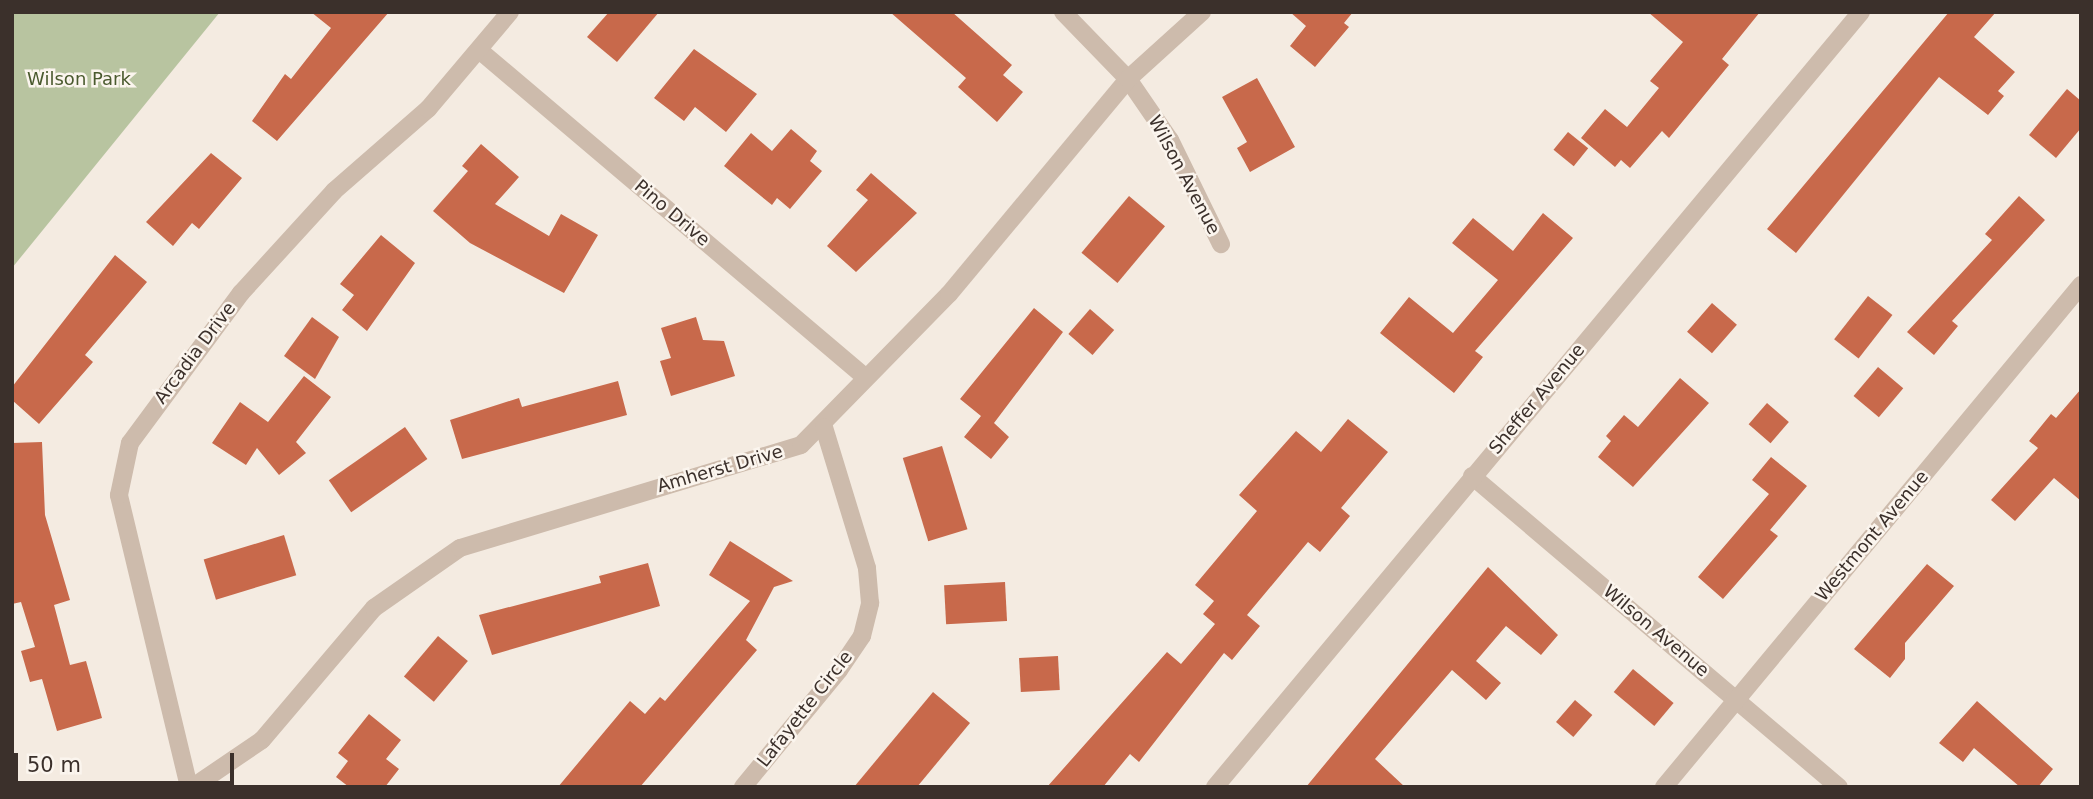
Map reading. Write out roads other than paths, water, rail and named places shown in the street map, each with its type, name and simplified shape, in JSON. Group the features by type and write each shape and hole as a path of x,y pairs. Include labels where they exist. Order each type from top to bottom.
{"street":[{"name":"Arcadia Drive","path":"191,787 119,495 130,443 241,293 334,191 428,109 510,12"},
{"name":"Wilson Avenue","path":"1063,12 1128,79 1170,139 1221,244"},
{"name":"Amherst Drive","path":"191,787 262,740 374,608 438,561 512,528 771,456 824,427 865,377 949,294 1128,79 1202,12"},
{"name":"Sheffer Avenue","path":"1215,787 1861,12"},
{"name":"Pino Drive","path":"479,50 865,377"},
{"name":"Westmont Avenue","path":"1664,787 2081,285"},
{"name":"Lafayette Circle","path":"743,787 839,670 862,636 870,603 867,568 824,427"},
{"name":"Wilson Avenue","path":"1472,476 1839,787"}],"park label":[{"name":"Wilson Park","path":"79,79"}]}
